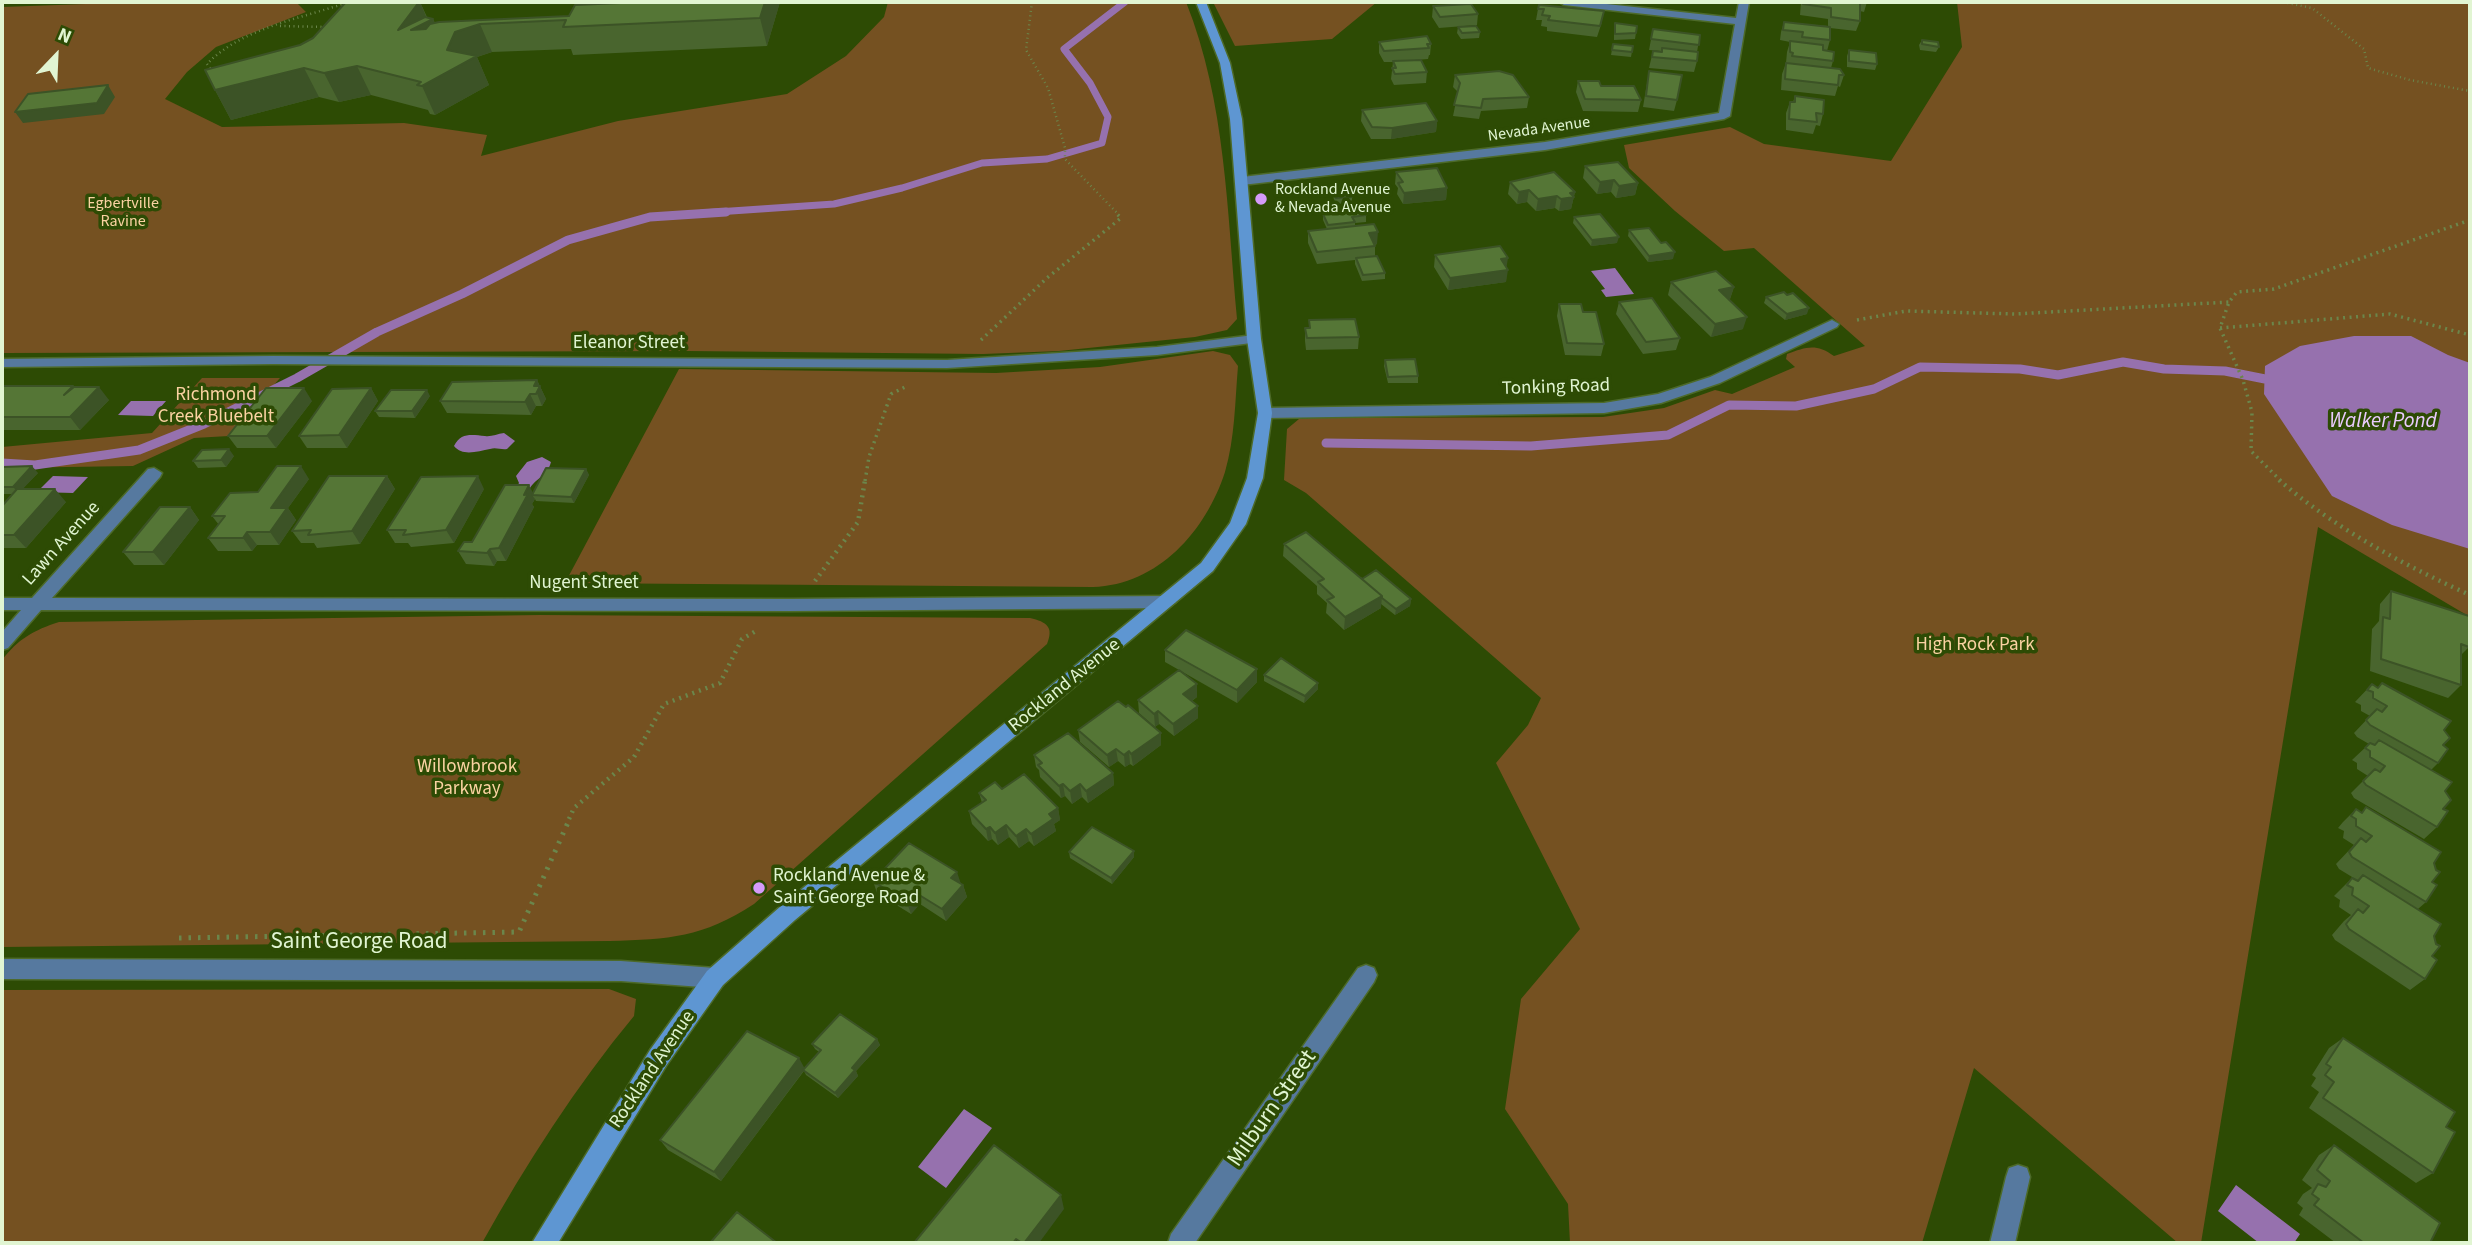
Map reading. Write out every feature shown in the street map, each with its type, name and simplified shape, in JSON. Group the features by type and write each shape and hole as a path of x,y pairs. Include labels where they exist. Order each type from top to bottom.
{"street":[{"name":"Rockland Avenue","path":"544,1243 658,1058 715,978 788,913 1167,602 1207,567 1238,524 1255,478 1265,413 1254,339 1236,119 1225,63 1201,2"},
{"path":"1564,2 1742,22"},
{"name":"Nevada Avenue","path":"1242,181 1545,146 1724,116 1744,2"},
{"name":"Tonking Road","path":"1265,413 1604,408 1661,398 1715,380 1832,324"},
{"name":"Eleanor Street","path":"2,363 273,360 947,364 1157,351 1254,339"},
{"name":"Lawn Avenue","path":"2,643 154,474"},
{"name":"Nugent Street","path":"2,604 804,605 1167,602"},
{"name":"Saint George Road","path":"2,969 621,971 715,978"},
{"name":"Milburn Street","path":"1180,1243 1366,975"},
{"path":"2002,1243 2018,1177"}],"path":[{"path":"214,73 207,64 211,57 235,43 349,2"},
{"path":"974,346 1047,278 1121,218 1065,159 1065,148 1048,88 1026,50 1032,2"},
{"path":"2283,2 2312,8 2364,49 2368,68 2410,80 2470,91"},
{"path":"337,6 341,16"},
{"path":"279,26 333,27"},
{"path":"2470,220 2273,289 2237,292 2229,302 2220,328 2243,380 2252,412 2251,451 2277,480 2341,528 2470,595"},
{"path":"1832,324 1906,311 2015,314 2229,302"},
{"path":"2220,328 2390,314 2470,335"},
{"path":"811,588 859,522 869,457 891,394 911,384"},
{"path":"171,938 519,932 574,808 634,757 664,704 720,683 742,639 764,626"}],"green space":[{"name":"Egbertville Ravine","path":"141,2 296,2 306,12 216,47 187,72 165,99 222,127 404,123 487,135 481,156 618,121 787,94 846,56 884,17 888,2 1186,2 1199,40 1217,118 1237,319 1227,330 1195,337 1059,351 983,354 688,351 2,353 2,7"},
{"path":"1213,2 1377,2 1332,39 1235,46"},
{"name":"High Rock Park","path":"1957,2 2470,2 2470,617 2318,527 2201,1243 2178,1243 1974,1068 1922,1243 1570,1243 1568,1204 1505,1109 1521,999 1580,929 1496,763 1528,725 1541,698 1306,493 1284,480 1287,429 1299,419 1311,418 1603,417 1664,408 1715,390 1732,394 1795,367 1786,359 1787,354 1800,350 1822,349 1834,356 1865,346 1754,248 1724,251 1675,211 1629,168 1624,145 1730,127 1764,144 1891,161 1962,47"},
{"path":"1213,351 1230,355 1238,366 1233,433 1225,472 1217,494 1206,515 1176,551 1158,565 1117,584 1093,587 565,583 679,369 996,373 1100,367"},
{"name":"Richmond Creek Bluebelt","path":"202,378 280,378 229,436 194,438 133,466 2,468 2,447 152,433"},
{"name":"Willowbrook Parkway","path":"540,615 1030,618 1048,626 1050,633 1047,644 754,904 718,924 701,930 668,937 609,941 2,947 2,660 27,636 59,622"},
{"path":"609,989 636,999 634,1016 553,1126 482,1243 2,1243 2,990"}],"water":[{"path":"1615,268 1634,294 1606,297 1601,290 1605,289 1591,271"},
{"name":"Walker Pond","path":"2354,336 2411,336 2470,363 2470,549 2392,525 2332,496 2264,394 2265,366 2300,346"},
{"path":"131,401 166,401 153,416 118,415"},
{"path":"504,433 515,441 507,449 466,452 454,446 460,438 467,435 490,436"},
{"path":"542,457 551,462 547,471 530,488 516,488 519,483 516,476 527,462"},
{"path":"53,476 88,477 73,493 37,492"},
{"path":"964,1109 992,1128 946,1188 918,1167"},
{"path":"2236,1185 2300,1234 2294,1243 2259,1243 2218,1211"}],"building":[{"path":"346,2 419,2 398,30 425,17 433,19 411,30 426,29 430,24 439,22 569,16 575,5 765,2 760,18 563,27 566,20 480,24 455,32 447,50 477,56 422,86 417,85 421,82 357,66 324,73 304,68 215,90 205,70 300,45 313,38"},
{"path":"1803,2 1860,2 1860,21 1831,17 1831,8"},
{"path":"1471,4 1478,14 1440,17 1433,6"},
{"path":"1539,5 1604,11 1600,26 1548,20 1550,16 1542,15 1544,9 1538,9"},
{"path":"1784,22 1830,27 1830,40 1802,37 1803,32 1783,30"},
{"path":"1615,23 1637,26 1636,33 1615,34"},
{"path":"1476,26 1480,32 1462,33 1458,27"},
{"path":"1653,29 1700,35 1699,45 1651,39"},
{"path":"1427,36 1431,44 1427,44 1429,48 1384,51 1379,42"},
{"path":"1922,40 1938,42 1939,47 1922,44"},
{"path":"1790,41 1823,45 1823,50 1834,52 1833,61 1792,56"},
{"path":"1613,44 1633,46 1632,52 1612,50"},
{"path":"1662,48 1698,52 1697,61 1652,57 1653,51 1662,52"},
{"path":"1849,50 1876,53 1877,64 1849,61"},
{"path":"1421,60 1427,72 1395,74 1392,68 1396,68 1393,61"},
{"path":"1786,63 1840,69 1844,75 1839,75 1838,85 1785,79"},
{"path":"1499,71 1513,75 1529,97 1483,99 1481,108 1454,105 1460,83 1455,75"},
{"path":"1649,71 1682,75 1677,100 1646,96"},
{"path":"1578,81 1599,81 1601,86 1634,86 1641,100 1585,99"},
{"path":"108,85 97,103 15,112 28,94"},
{"path":"1795,96 1824,100 1823,114 1816,113 1817,122 1789,119 1790,102 1795,102"},
{"path":"1426,103 1437,121 1392,128 1372,127 1362,110"},
{"path":"1618,162 1638,183 1619,186 1614,180 1600,182 1585,166"},
{"path":"1437,168 1447,188 1404,193 1398,183 1403,182 1396,172"},
{"path":"1554,172 1575,192 1570,193 1574,197 1538,199 1529,190 1519,192 1510,182"},
{"path":"1347,184 1352,197 1336,198 1331,186"},
{"path":"1364,210 1366,215 1352,217 1355,222 1328,225 1323,214"},
{"path":"1600,214 1619,237 1592,240 1574,217"},
{"path":"1374,224 1378,232 1369,233 1375,246 1317,252 1308,231"},
{"path":"1649,228 1661,243 1666,242 1675,252 1649,256 1629,230"},
{"path":"1500,246 1508,258 1501,259 1508,270 1450,278 1435,255"},
{"path":"1377,256 1385,273 1363,275 1356,258"},
{"path":"1716,271 1734,287 1719,290 1747,317 1715,324 1671,282"},
{"path":"1784,292 1787,295 1793,293 1809,308 1787,314 1766,297"},
{"path":"1652,298 1680,338 1646,342 1619,302"},
{"path":"1559,304 1581,304 1583,312 1596,312 1604,344 1567,343"},
{"path":"1355,319 1359,337 1307,338 1305,328 1310,328 1309,320"},
{"path":"1415,359 1418,376 1388,377 1385,360"},
{"path":"537,380 534,386 540,386 536,394 530,394 525,402 440,401 452,382"},
{"path":"2,386 73,386 64,395 74,387 99,387 70,417 2,417"},
{"path":"266,388 304,388 267,436 228,436"},
{"path":"371,388 339,435 299,436 332,389"},
{"path":"391,390 427,390 412,411 375,411"},
{"path":"229,449 221,460 193,461 202,450"},
{"path":"32,466 13,487 2,487 2,467"},
{"path":"277,466 301,466 271,508 287,508 270,532 247,532 243,538 208,538 225,516 212,516 230,493 258,492"},
{"path":"546,468 586,469 571,497 532,495"},
{"path":"329,476 387,476 352,531 308,535 311,530 292,531"},
{"path":"478,476 446,530 403,535 406,530 387,530 421,477"},
{"path":"505,485 529,485 524,495 528,494 499,548 490,549 487,553 458,551 464,542 472,542"},
{"path":"17,489 55,489 14,535 2,535 2,506"},
{"path":"160,507 190,507 153,552 123,552"},
{"path":"1306,532 1382,596 1345,617 1327,600 1334,597 1318,582 1324,579 1284,544"},
{"path":"1376,570 1411,599 1396,609 1382,598 1362,579"},
{"path":"2391,591 2469,616 2469,647 2461,644 2461,685 2381,659 2383,617 2390,619"},
{"path":"1186,630 1257,669 1237,690 1165,650"},
{"path":"1281,658 1318,683 1305,696 1264,675"},
{"path":"1179,670 1197,684 1183,694 1198,706 1173,724 1158,711 1154,714 1138,700"},
{"path":"2382,683 2451,721 2444,730 2450,738 2443,745 2448,749 2438,763 2370,725 2366,720 2377,709 2382,712 2387,706 2373,698 2373,692 2367,690 2372,684 2378,688"},
{"path":"1118,701 1126,707 1128,705 1161,733 1131,754 1129,751 1124,755 1116,749 1107,755 1078,730"},
{"path":"1068,733 1113,773 1086,791 1080,784 1070,791 1063,784 1059,786 1038,765 1042,763 1034,755"},
{"path":"2379,740 2452,782 2445,791 2451,800 2443,809 2448,811 2437,827 2363,781 2375,769 2380,772 2385,766 2370,757 2370,751 2365,748 2370,743 2375,745"},
{"path":"1024,774 1058,808 1049,814 1053,819 1031,834 1026,829 1016,836 1006,825 995,833 990,827 986,829 969,811 986,800 979,793 995,782 1002,789"},
{"path":"2366,807 2441,852 2434,863 2436,870 2440,872 2432,882 2437,885 2426,902 2352,857 2349,852 2361,838 2366,842 2372,836 2356,826 2356,819 2351,816 2356,809 2362,813"},
{"path":"1092,827 1134,851 1111,878 1069,852"},
{"path":"909,843 957,872 951,878 963,885 942,909 916,893 907,903 873,881"},
{"path":"2363,875 2441,924 2434,936 2436,944 2440,946 2432,956 2437,960 2425,979 2349,929 2346,924 2358,909 2363,913 2369,906 2352,895 2353,888 2347,885 2352,878 2358,881"},
{"path":"840,1014 877,1039 835,1093 803,1070 821,1050 812,1044"},
{"path":"747,1031 799,1058 714,1172 660,1140"},
{"path":"2343,1038 2455,1112 2446,1127 2455,1132 2433,1173 2323,1098 2334,1082 2325,1075 2331,1067 2326,1064"},
{"path":"994,1145 1061,1195 1024,1243 1016,1239 1013,1243 914,1243"},
{"path":"2334,1145 2440,1223 2431,1241 2434,1243 2364,1243 2314,1205 2319,1199 2312,1194 2318,1184 2326,1187 2330,1181 2317,1170"},
{"path":"737,1212 777,1243 710,1243"}],"waterway":[{"path":"702,213 834,204 902,188 982,163 1047,159 1102,143 1108,117 1090,83 1064,49 1125,2"},
{"path":"2,463 35,465 139,450 204,424 297,378 377,332 462,294 568,240 650,217 726,212"},
{"path":"1326,443 1531,446 1668,435 1729,405 1796,406 1874,389 1920,367 2020,369 2058,375 2123,362 2164,369 2225,371 2265,379"}],"place":[{"name":"Rockland Avenue & Nevada Avenue","path":"1261,199"},
{"name":"Rockland Avenue & Saint George Road","path":"759,888"}]}
